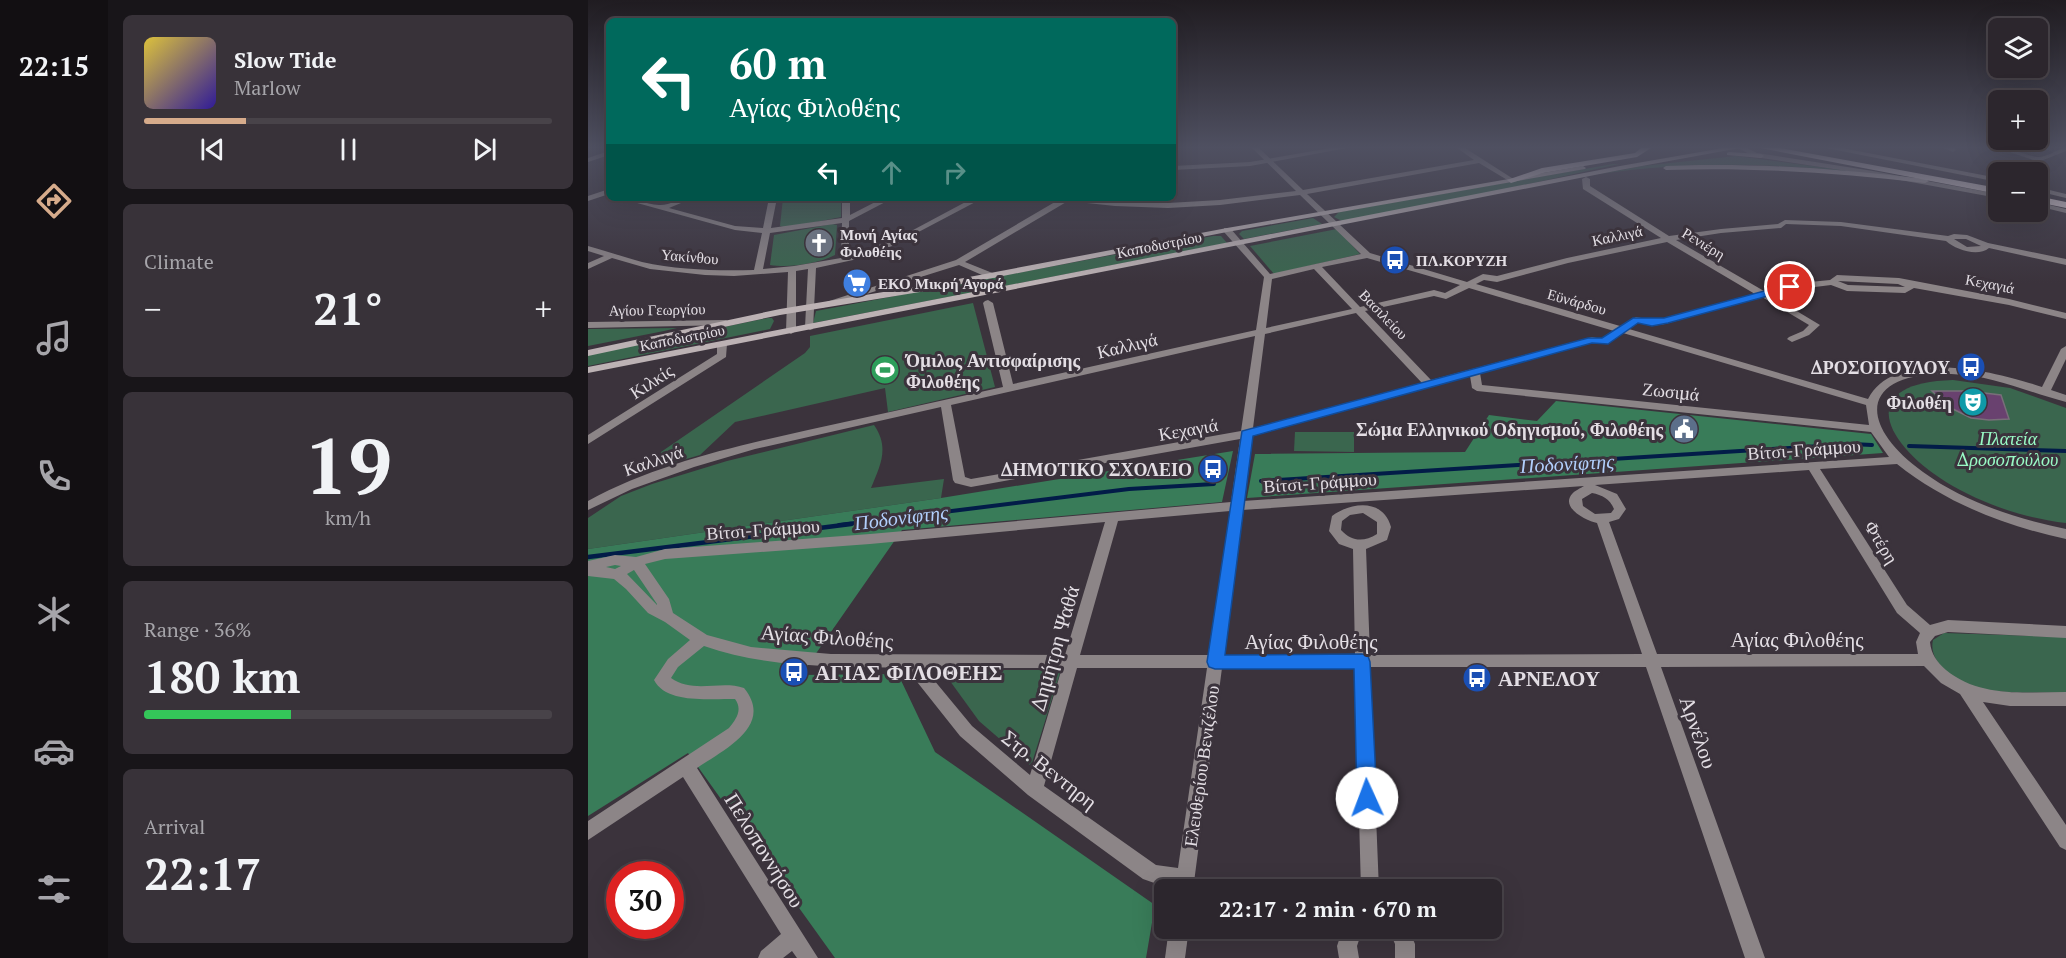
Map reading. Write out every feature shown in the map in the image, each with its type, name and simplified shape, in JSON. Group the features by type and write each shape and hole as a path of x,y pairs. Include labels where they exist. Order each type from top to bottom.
{"main road":[{"name":"Καποδιστρίου","path":"588,353 792,310 932,287 1227,230 1439,193"},
{"name":"Καποδιστρίου","path":"588,370 1501,193"},
{"path":"2048,197 2066,203"},
{"path":"2048,199 2066,203"}],"street":[{"path":"588,198 604,193"},
{"path":"1105,201 1198,204 1296,193"},
{"name":"Εϋνάρδου","path":"1302,193 1367,255 1871,403"},
{"name":"Ρενιέρη","path":"1595,193 1668,239 1815,325 1806,333 1792,339"},
{"path":"635,201 735,228 765,231 846,220 883,201"},
{"path":"663,208 681,201"},
{"path":"758,272 772,201"},
{"path":"845,258 846,201"},
{"name":"Υακίνθου","path":"588,248 648,265 678,270 758,272 792,269 845,258 890,244 973,201"},
{"path":"822,305 959,262 1060,201"},
{"path":"2048,207 2066,211"},
{"name":"Καλλιγά","path":"588,506 636,481 663,471 754,446 1434,293 1446,296 1483,277 1497,279 1668,239 1721,231 1781,226 1782,223 1788,222 1841,224 1949,239 1954,244 1972,250 1984,249 1986,245 2066,262"},
{"path":"1227,230 1268,277 1367,255"},
{"path":"588,266 613,255"},
{"path":"959,262 992,276"},
{"path":"810,327 812,265"},
{"name":"Βασιλείου","path":"1316,266 1429,384"},
{"path":"791,331 792,269"},
{"name":"Ελευθερίου Βενιζέλου","path":"1186,879 1268,277"},
{"path":"1434,293 1432,290 1442,277"},
{"path":"1492,292 1498,282 1497,279"},
{"path":"898,281 932,287"},
{"name":"Κεχαγιά","path":"945,402 959,480 971,483 1174,448 1246,433 1592,340 1607,341 1636,320 1652,323 1790,287 1832,282 1847,288 1905,290 1910,288 1908,284 2009,302 2066,316"},
{"path":"988,303 1009,388"},
{"path":"1592,340 1587,333 1595,322"},
{"name":"Αγίου Γεωργίου","path":"588,325 726,323"},
{"path":"1648,338 1654,328 1652,323"},
{"name":"Κιλκίς","path":"588,440 722,354 722,344"},
{"path":"2045,391 2066,349"},
{"path":"2066,399 1988,376 1933,371 1892,380 1875,393 1870,411 1883,442 1900,460 1933,485 1970,505 2012,521 2066,534"},
{"name":"Ζωσιμά","path":"1475,372 1477,388 1876,429"},
{"name":"Βίτσι-Γράμμου","path":"636,562 665,554 1237,506 1354,504 1900,460"},
{"name":"Φτέρη","path":"1812,466 1902,609 1928,632"},
{"path":"1590,485 1611,495 1619,504 1620,509 1615,516 1602,519 1587,516 1577,507 1576,497 1590,485"},
{"path":"1354,504 1378,515 1385,526 1382,537 1368,545 1359,545 1344,541 1335,531 1336,519 1354,504"},
{"name":"Δημήτρη Ψαθά","path":"1034,789 1113,518"},
{"name":"Αρνέλου","path":"1602,519 1755,958"},
{"path":"1359,545 1370,879"},
{"path":"588,566 615,560 636,562"},
{"path":"588,571 607,571 616,574 636,562"},
{"path":"636,562 664,603 667,617"},
{"name":"Αγίας Φιλοθέης","path":"616,574 625,578 653,610 702,639 743,652 784,657 910,662 1928,660"},
{"path":"2066,632 1948,626 1928,632 1923,639 1923,649 1928,660 1950,681 1965,689 1996,697 2066,699"},
{"path":"588,831 735,733 745,721 749,710 746,700 739,693 686,693 671,688 662,680 673,663 702,639"},
{"name":"Στρ. Βεντηρη","path":"910,662 966,731 1034,789 1150,872 1169,879"},
{"path":"1965,689 2066,841"},
{"name":"Πελοποννήσου","path":"686,766 808,958"},
{"path":"768,958 793,937"},
{"path":"1174,958 1177,939"},
{"path":"1349,939 1347,946 1349,958"},
{"path":"1403,939 1405,944 1404,958"}],"green space":[{"path":"1449,193 1489,193 1342,221 1334,217 1339,212"},
{"path":"783,201 841,201 841,217 786,228 780,226"},
{"path":"1313,218 1322,224 1244,239 1239,234 1242,231"},
{"path":"837,225 835,255 803,264 770,265 774,235"},
{"path":"1337,229 1360,254 1274,274 1250,246"},
{"path":"1221,236 1227,243 813,323 816,311"},
{"name":"Όμιλος Αντισφαίρισης Φιλοθέης","path":"973,303 995,387 888,412 885,388 735,422 700,455 676,462 659,459 661,452 805,353 810,347 810,336"},
{"path":"768,318 774,321 770,329 588,366 588,355"},
{"path":"677,328 664,331 588,346 588,329"},
{"name":"Πλατεία Δροσοπούλου","path":"1953,380 2010,388 2066,408 2066,523 2019,514 1974,497 1946,482 1908,451 1895,434 1889,418 1891,404 1901,392 1921,384"},
{"path":"1556,401 1871,434 1883,453 1247,498 1255,454 1465,452 1489,415 1537,421"},
{"path":"874,425 882,441 882,457 871,488 944,479 941,498 588,549 588,518 621,496 727,461"},
{"path":"1295,432 1354,432 1354,452 1294,451"},
{"path":"1233,451 1222,502 902,530 801,675 898,674 935,752 1154,904 1146,958 835,958 688,753 588,816 588,549 941,498"},
{"path":"1944,633 2066,637 2066,693 2002,692 1981,689 1964,683 1947,672 1935,658 1933,640"},
{"path":"942,670 1061,670 1031,766 979,721"}],"building":[{"name":"Φιλοθέη","path":"1932,391 1967,391 2001,395 2009,419 1971,418 1951,408"}],"waterway":[{"name":"Ποδονίφτης","path":"1261,481 1852,444 1872,445"},
{"name":"Ποδονίφτης","path":"1909,446 2066,451"},
{"name":"Ποδονίφτης","path":"839,525 1129,489 1214,484"},
{"name":"Ποδονίφτης","path":"588,557 851,524"}],"place":[{"name":"Μονή Αγίας Φιλοθέης","path":"819,243"},
{"name":"ΠΛ.ΚΟΡΥΖΗ","path":"1395,260"},
{"name":"ΕΚΟ Μικρή Αγορά","path":"857,283"},
{"name":"ΔΡΟΣΟΠΟΥΛΟΥ","path":"1971,367"},
{"name":"Όμιλος Αντισφαίρισης Φιλοθέης","path":"885,370"},
{"name":"Φιλοθέη","path":"1973,402"},
{"name":"Σώμα Ελληνικού Οδηγισμού, Φιλοθέης","path":"1684,429"},
{"name":"ΔΗΜΟΤΙΚΟ ΣΧΟΛΕΙΟ","path":"1213,469"},
{"name":"ΑΓΙΑΣ ΦΙΛΟΘΕΗΣ","path":"794,672"},
{"name":"ΑΡΝΕΛΟΥ","path":"1477,678"}],"route":[{"path":"1367,798 1362,662 1215,662 1246,433 1592,340 1604,342 1636,320 1643,319 1652,323 1665,321 1790,287"}]}
